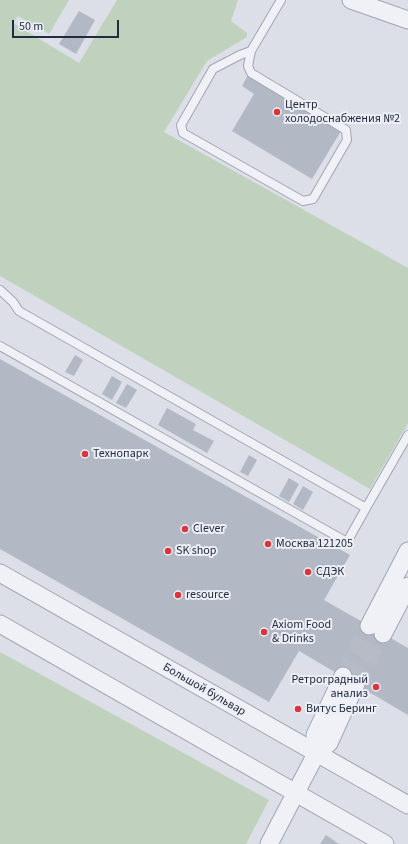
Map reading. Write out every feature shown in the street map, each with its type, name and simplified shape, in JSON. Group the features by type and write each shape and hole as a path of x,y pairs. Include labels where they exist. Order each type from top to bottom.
{"street":[{"path":"351,0 408,20"},
{"path":"408,551 376,630 408,586"},
{"name":"Большой бульвар","path":"0,573 408,805"},
{"path":"0,624 385,844"},
{"path":"268,844 316,754 329,743 349,680"}],"lane":[{"path":"251,51 213,68 181,125 183,133 303,202 313,199 347,140 346,130 251,73 248,66 251,51 281,0"},
{"path":"0,290 19,311 366,508"},
{"path":"0,346 347,542 408,435"}],"green space":[{"path":"0,0 69,0 49,34 18,16 13,23 79,63 117,0 238,0 231,21 247,33 247,37 207,61 164,132 408,268 408,423 370,489 0,276"},
{"path":"0,652 269,800 246,844 0,844"}],"building":[{"path":"79,11 95,20 76,54 59,44"},
{"name":"Центр холодоснабжения №2","path":"248,75 341,131 312,179 232,131 254,94 242,86"},
{"path":"75,355 83,360 74,376 65,372"},
{"name":"Технопарк","path":"0,359 350,555 324,600 408,648 408,715 299,651 269,702 0,549"},
{"path":"112,376 122,382 112,400 102,394"},
{"path":"127,384 137,390 126,408 116,403"},
{"path":"167,408 196,424 193,430 214,441 207,453 158,425"},
{"path":"249,455 257,460 248,476 240,472"},
{"path":"289,478 299,484 289,502 279,496"},
{"path":"303,486 313,492 303,510 293,504"},
{"path":"326,835 339,844 320,844"}],"tunnel":[{"path":"343,676 369,626"},
{"path":"356,684 383,634"}],"place":[{"name":"Центр холодоснабжения №2","path":"277,112"},
{"name":"Технопарк","path":"85,454"},
{"name":"Clever","path":"185,529"},
{"name":"Москва 121205","path":"268,544"},
{"name":"SK shop","path":"168,551"},
{"name":"СДЭК","path":"308,572"},
{"name":"resource","path":"178,595"},
{"name":"Axiom Food & Drinks","path":"264,632"},
{"name":"Ретроградный анализ","path":"376,687"},
{"name":"Витус Беринг","path":"298,709"}]}
